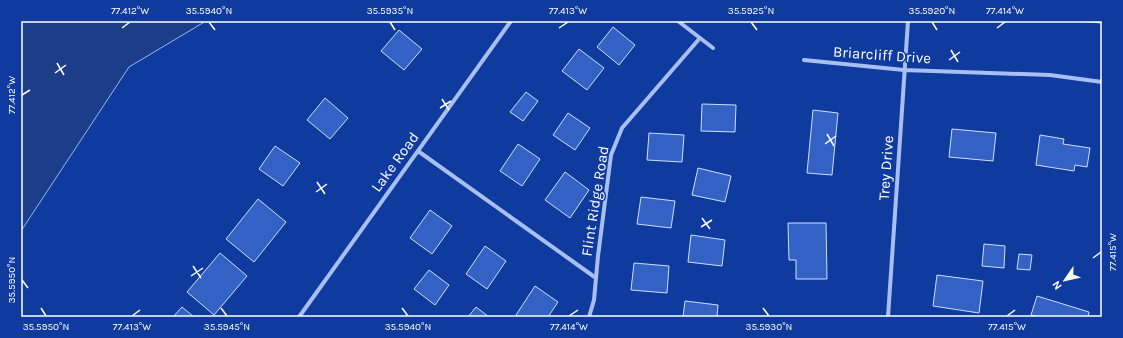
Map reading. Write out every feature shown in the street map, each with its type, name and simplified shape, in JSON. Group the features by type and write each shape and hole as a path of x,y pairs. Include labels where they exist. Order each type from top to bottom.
{"street":[{"name":"Lake Road","path":"299,317 511,21"},
{"path":"678,21 713,48"},
{"name":"Trey Drive","path":"888,317 908,21"},
{"name":"Flint Ridge Road","path":"589,317 594,300 611,156 622,128 700,38"},
{"name":"Briarcliff Drive","path":"804,60 904,70 1050,75 1102,82"},
{"name":"Flint Ridge Road","path":"418,151 596,278"}],"water":[{"path":"21,21 206,21 129,67 21,231"}],"building":[{"path":"1078,21 1102,21 1102,23"},
{"path":"613,27 635,45 619,65 597,47"},
{"path":"399,30 422,49 404,70 381,51"},
{"path":"579,49 604,68 587,90 562,71"},
{"path":"526,92 538,101 523,121 510,112"},
{"path":"325,98 348,118 330,139 307,120"},
{"path":"702,104 736,105 735,132 701,131"},
{"path":"813,110 838,113 832,175 807,173"},
{"path":"568,113 590,128 575,150 553,135"},
{"path":"952,129 996,133 993,161 949,157"},
{"path":"649,133 684,135 682,162 647,160"},
{"path":"1040,135 1064,139 1063,144 1090,148 1087,167 1075,165 1074,171 1036,165"},
{"path":"518,144 540,159 522,186 500,171"},
{"path":"275,146 300,163 283,186 259,169"},
{"path":"698,168 731,176 725,202 692,195"},
{"path":"565,172 589,190 570,218 545,200"},
{"path":"641,197 675,201 671,228 637,224"},
{"path":"258,199 286,222 254,262 226,239"},
{"path":"430,210 452,226 432,254 410,238"},
{"path":"788,223 826,223 827,279 796,279 796,260 789,260"},
{"path":"691,235 725,240 722,266 688,262"},
{"path":"984,244 1005,246 1004,268 982,266"},
{"path":"485,246 506,261 487,289 466,274"},
{"path":"220,253 247,276 214,315 187,292"},
{"path":"1019,254 1032,255 1030,270 1017,269"},
{"path":"634,263 669,266 667,293 631,290"},
{"path":"429,270 449,285 435,305 414,289"},
{"path":"937,275 983,281 979,313 933,306"},
{"path":"535,286 558,302 548,317 519,317 516,315"},
{"path":"1037,296 1089,312 1088,317 1038,317 1031,315"},
{"path":"685,301 718,305 717,317 683,317"},
{"path":"182,307 194,317 173,317"},
{"path":"476,307 489,317 468,317"}]}
